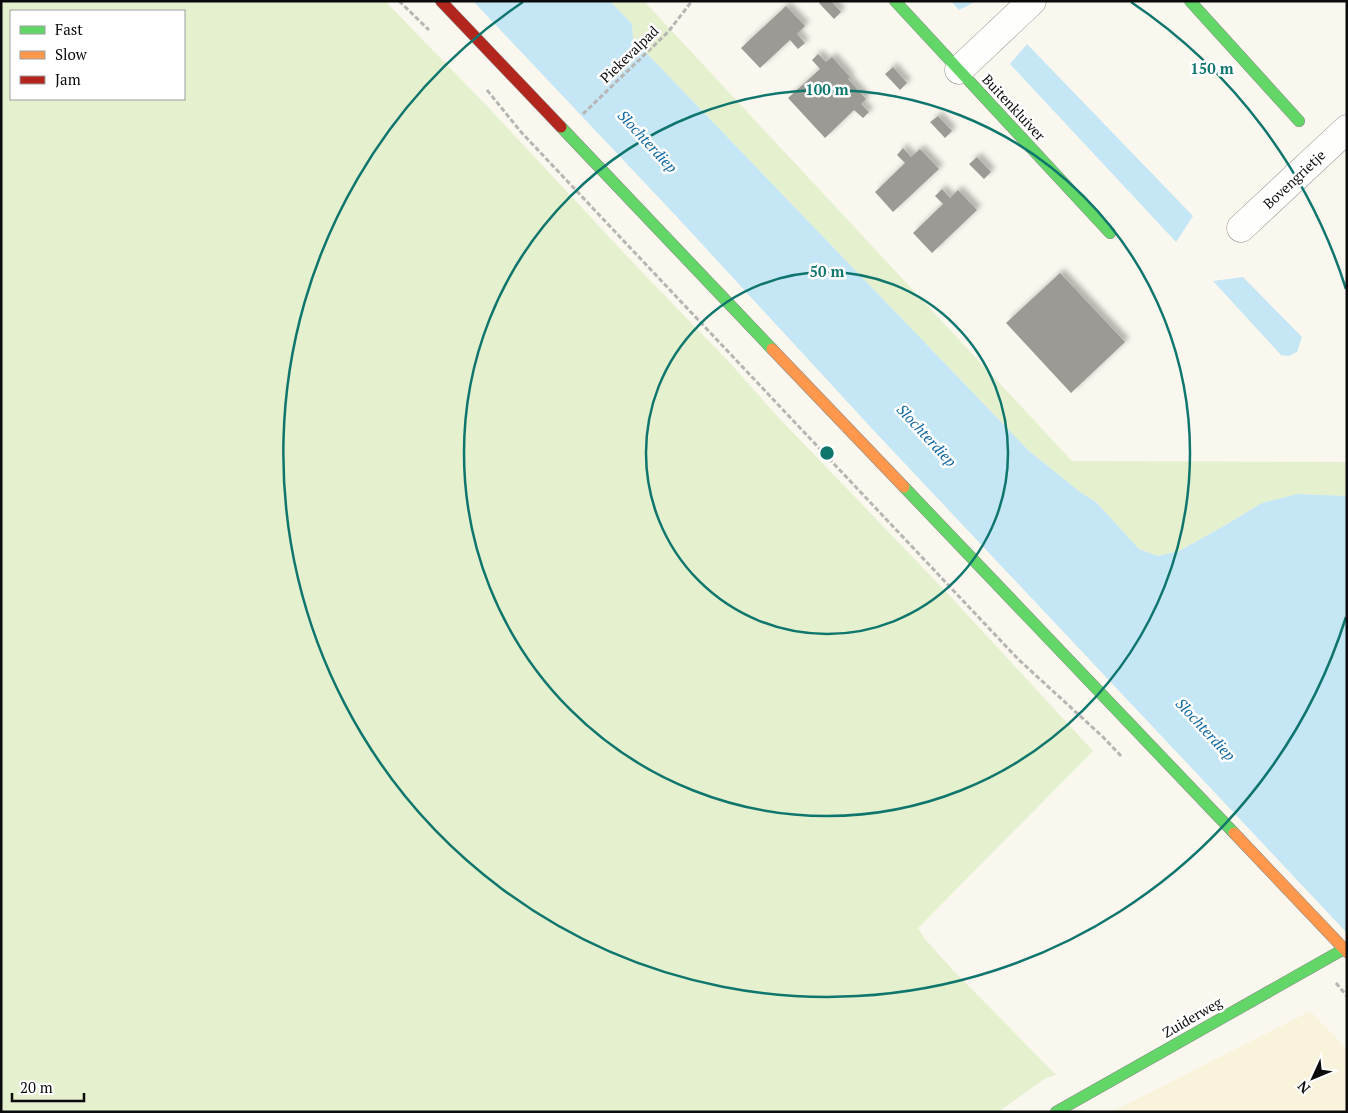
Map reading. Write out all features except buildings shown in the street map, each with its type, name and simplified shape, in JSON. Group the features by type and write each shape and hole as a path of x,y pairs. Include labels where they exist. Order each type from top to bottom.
{"street":[{"path":"441,1 1345,951"},
{"name":"Buitenkluiver","path":"895,1 1110,233"},
{"path":"960,70 1032,1"},
{"path":"1190,1 1299,121"},
{"name":"Bovengrietje","path":"1241,228 1347,129"},
{"name":"Zuiderweg","path":"1056,1112 1320,962 1345,951"}],"path":[{"path":"399,1 433,33"},
{"name":"Piekevalpad","path":"577,120 668,32 692,1"},
{"path":"481,83 521,132 1018,659 1103,737 1123,758"},
{"path":"1320,962 1347,996"}],"shaded area":[{"path":"1310,1011 1347,1050 1347,1112 1112,1112"}],"green space":[{"path":"1,1 385,1 487,106 640,270 730,363 779,418 951,597 1093,751 918,928 924,938 952,969 1056,1075 1046,1078 998,1112 1,1112"},
{"path":"610,1 644,1 1072,461 1347,462 1347,496 1297,494 1262,503 1179,551 1158,556 1139,549 1096,502 1080,492 1029,451 633,39 632,24"}],"water":[{"name":"Slochterdiep","path":"473,1 610,1 632,24 633,39 1029,451 1080,492 1096,502 1139,549 1158,556 1179,551 1262,503 1297,494 1347,496 1347,933 877,434 677,217"},
{"path":"951,1 977,1 959,10"},
{"path":"1027,44 1193,216 1176,242 1010,64"},
{"path":"1243,277 1302,337 1297,352 1289,356 1281,355 1213,281"}],"traffic: fast":[{"path":"895,1 1110,233"},
{"path":"1190,1 1299,121"},
{"path":"561,127 772,349"},
{"path":"904,487 1234,833"},
{"path":"1056,1112 1344,949"}],"traffic: slow":[{"path":"772,349 904,487"},
{"path":"1234,833 1347,952"}],"traffic: jam":[{"path":"441,1 561,127"}]}
